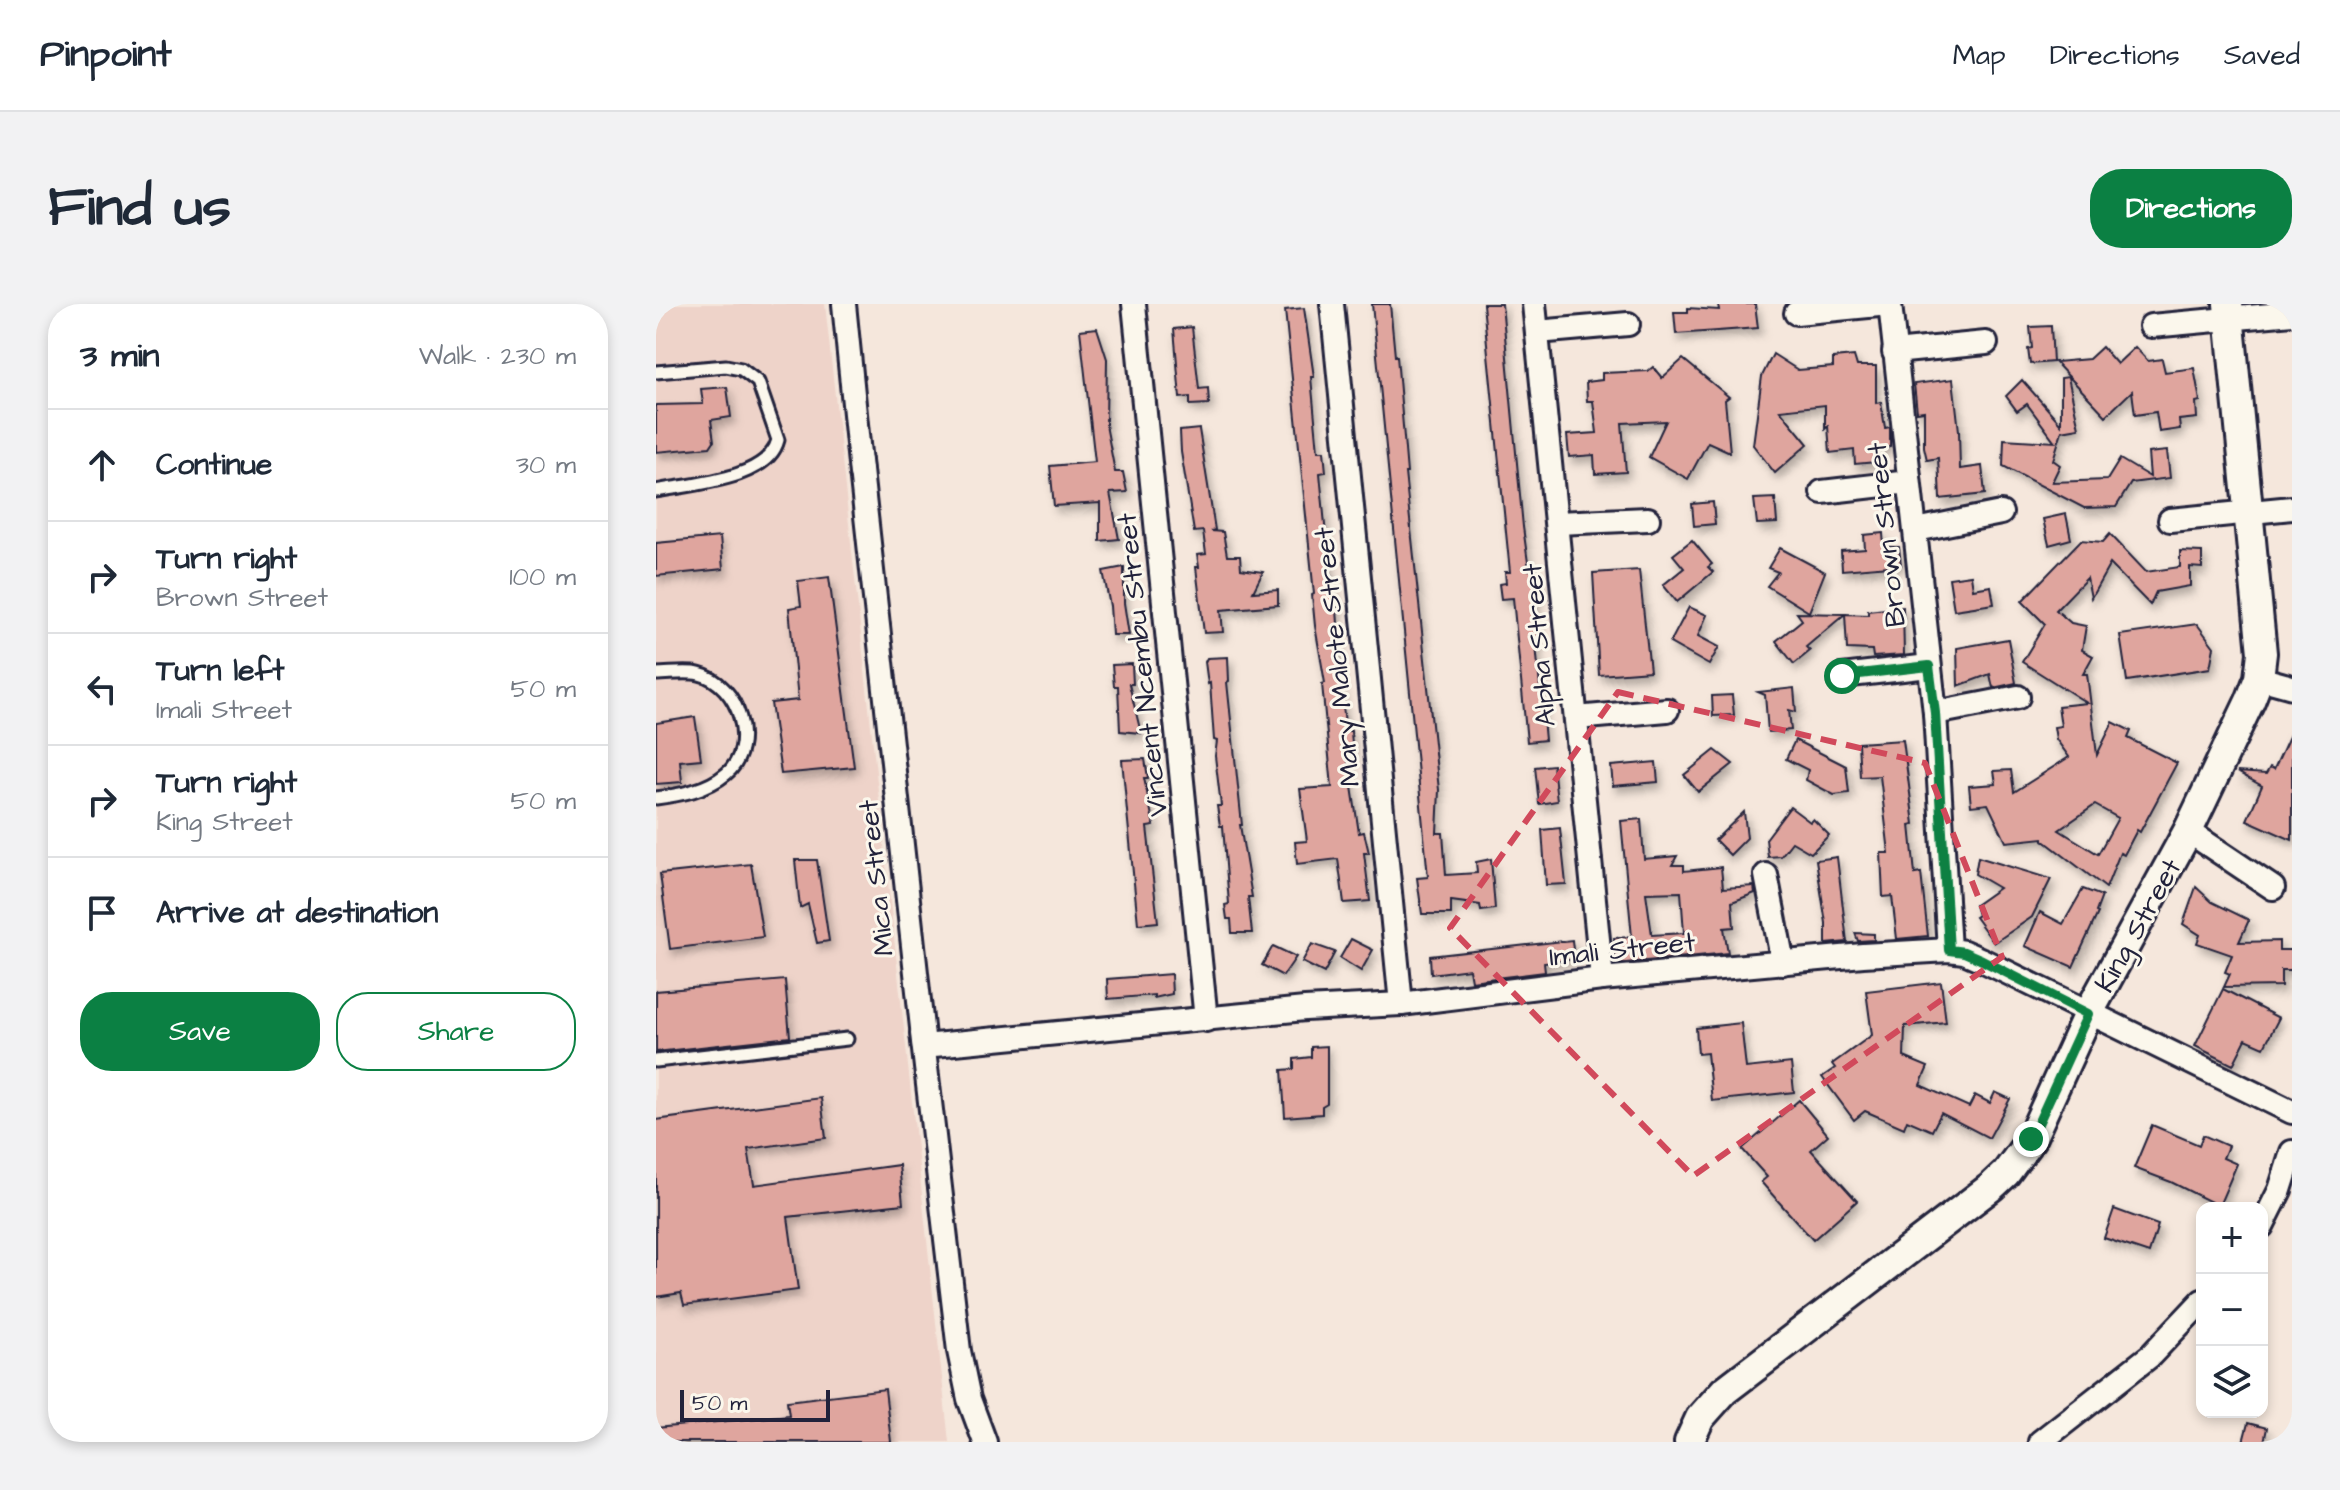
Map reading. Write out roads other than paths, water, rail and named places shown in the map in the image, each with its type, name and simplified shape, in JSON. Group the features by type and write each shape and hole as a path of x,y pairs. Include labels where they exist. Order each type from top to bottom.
{"street":[{"name":"Mica Street","path":"844,304 959,1351 969,1399 985,1442"},
{"name":"Vincent Ncembu Street","path":"1134,304 1206,1020"},
{"name":"Mary Malote Street","path":"1332,304 1401,1004"},
{"name":"Alpha Street","path":"1534,304 1602,979"},
{"path":"1796,313 1889,304"},
{"name":"Brown Street","path":"1889,304 1935,713 1949,950"},
{"path":"2151,326 2229,311 2292,313"},
{"name":"King Street","path":"1689,1442 1709,1406 1739,1378 2006,1173 2031,1139 2088,1014 2188,831 2259,678 2262,653 2229,311"},
{"path":"1537,332 1628,324"},
{"path":"1894,352 1986,343"},
{"path":"1822,492 1909,482"},
{"path":"2170,520 2292,508"},
{"path":"1916,530 2001,513"},
{"path":"1557,523 1648,519"},
{"path":"1842,676 1929,666"},
{"path":"2259,678 2292,687"},
{"path":"1935,713 2018,697"},
{"path":"1576,718 1667,710"},
{"path":"2188,831 2273,888"},
{"path":"1766,875 1783,963"},
{"name":"Imali Street","path":"924,1046 1305,1009 1401,1004 1602,979 1949,950 1980,959 2292,1112"},
{"path":"2268,1214 2280,1190 2292,1152"},
{"path":"2040,1442 2150,1356 2196,1307"}],"lane":[{"path":"656,372 726,366 741,369 758,382 778,440 766,461 745,472 656,491"},
{"path":"656,674 696,673 709,677 731,697 741,715 742,729 737,756 728,773 702,787 656,798"},
{"path":"656,1061 847,1039"}]}
